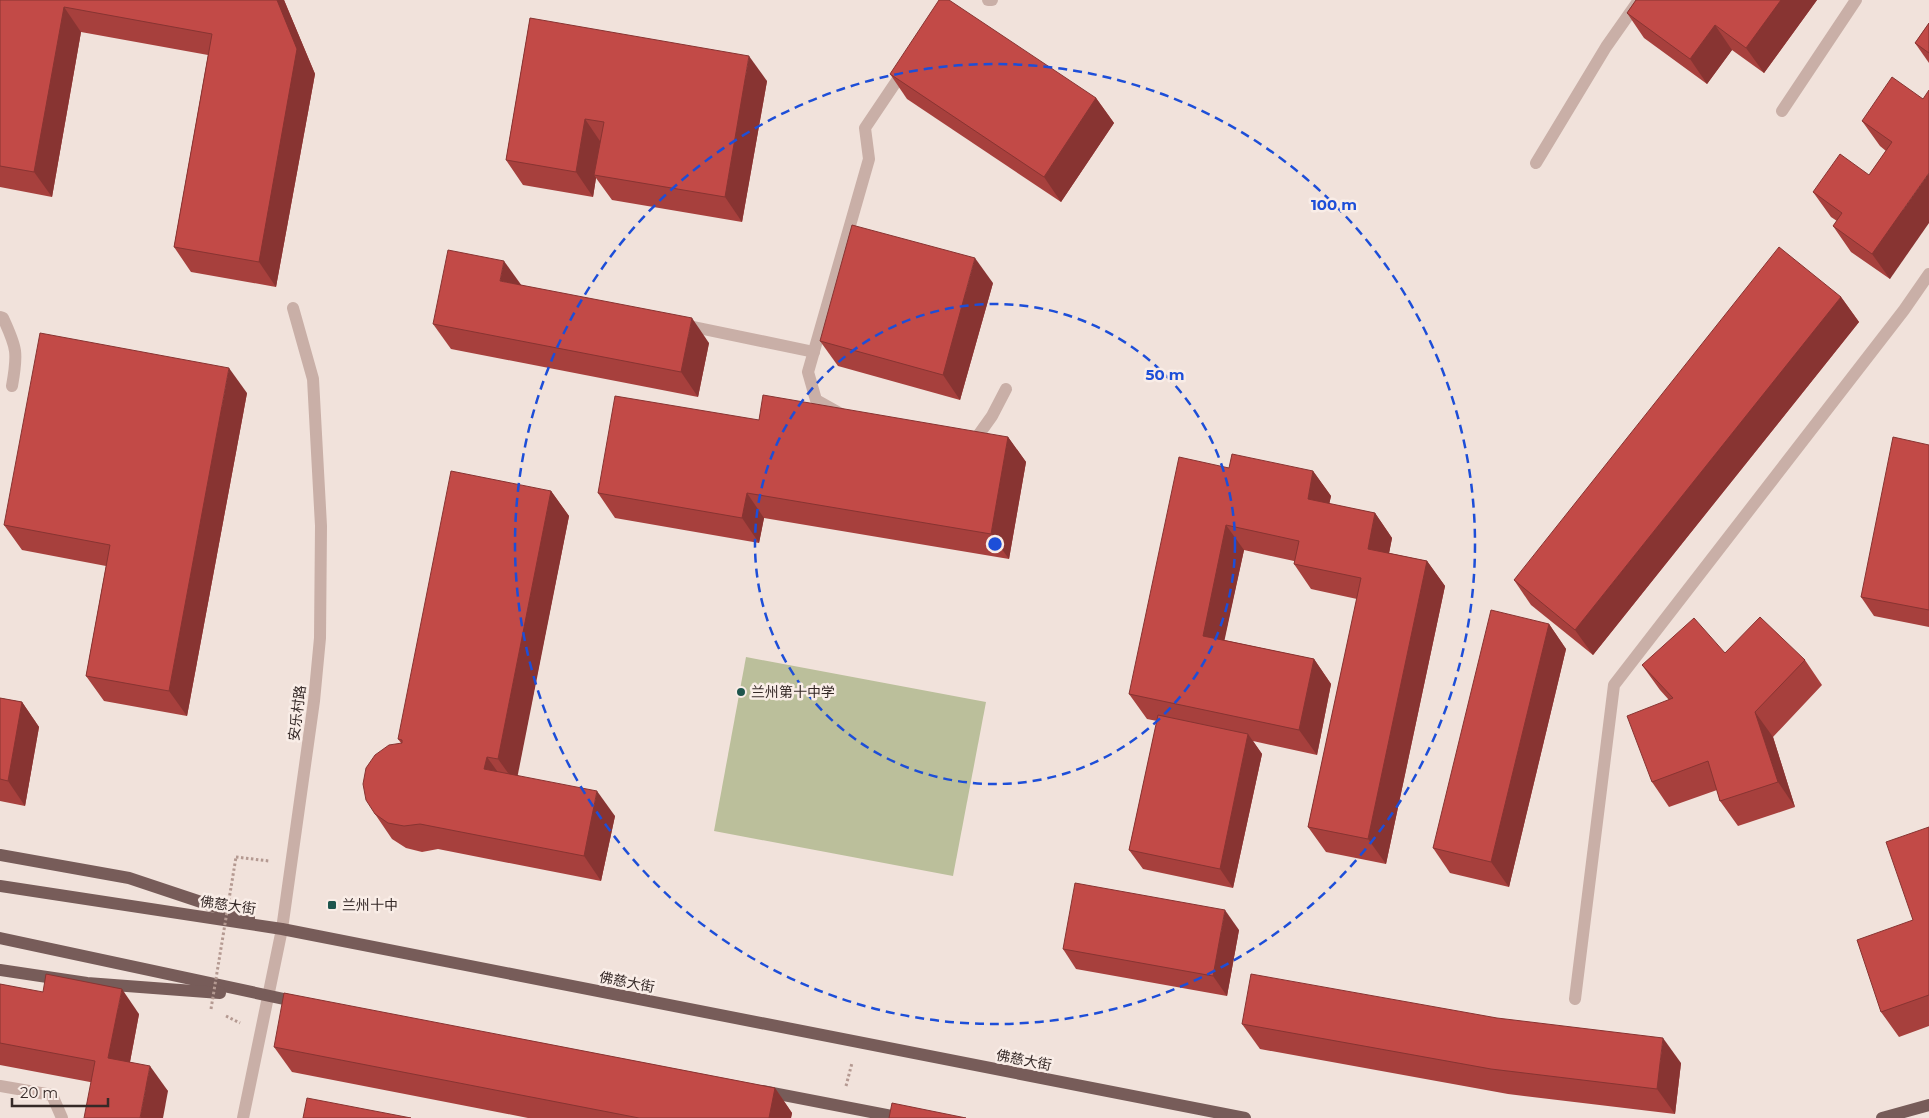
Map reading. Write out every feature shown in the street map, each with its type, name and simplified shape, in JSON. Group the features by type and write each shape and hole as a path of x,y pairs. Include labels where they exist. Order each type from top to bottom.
{"main road":[{"path":"0,855 129,878 282,929"},
{"name":"佛慈大街","path":"0,886 282,929 1246,1118"},
{"path":"5,939 306,1004"},
{"path":"0,970 87,983 267,996"},
{"path":"748,1088 902,1118"},
{"path":"1882,1118 1929,1105"}],"street":[{"path":"1536,163 1606,47 1639,0"},
{"path":"1782,111 1856,0"},
{"path":"851,416 842,414 816,400 808,372 870,159 865,128 914,56"},
{"path":"1575,999 1614,685 1904,310 1929,274"},
{"name":"安乐村路","path":"243,1118 282,929 314,701 320,638 321,526 312,379 293,308"},
{"path":"0,317 3,318 15,343 16,362 12,386"},
{"path":"669,322 814,352"},
{"path":"955,436 977,437 992,416 1006,389"},
{"path":"0,1086 52,1095 62,1118"}],"path":[{"path":"260,1032 211,1009 236,858 292,864"},
{"path":"841,1106 857,1043"}],"green space":[{"path":"746,657 986,702 953,876 714,831"}],"building":[{"path":"0,0 277,0 297,49 259,262 174,247 212,34 64,7 34,172 0,166"},
{"path":"939,0 949,0 1096,98 1044,177 890,74"},
{"path":"1636,0 1781,0 1746,48 1715,25 1690,59 1627,13"},
{"path":"530,18 749,56 725,197 594,175 604,122 585,119 576,172 506,160"},
{"path":"1929,23 1929,53 1915,43"},
{"path":"1892,77 1923,99 1929,90 1929,173 1872,254 1833,226 1842,213 1813,192 1840,154 1869,175 1892,142 1862,121"},
{"path":"852,225 975,258 943,375 820,341"},
{"path":"1779,247 1841,297 1575,630 1514,580"},
{"path":"448,250 504,261 500,281 692,318 681,372 433,324"},
{"path":"40,333 229,368 169,691 86,676 110,545 4,525"},
{"path":"763,395 1008,437 991,534 747,493 742,518 598,493 615,396 759,420"},
{"path":"1893,437 1929,445 1929,610 1861,597"},
{"path":"1232,454 1313,471 1308,499 1375,513 1368,549 1427,561 1368,839 1308,827 1361,578 1294,564 1299,541 1226,525 1203,636 1314,659 1299,730 1129,694 1179,457 1229,468"},
{"path":"451,471 551,491 498,759 487,757 484,769 597,791 584,856 420,824 404,826 388,823 375,814 366,800 363,784 366,768 375,755 389,745 402,743 402,740 398,739"},
{"path":"1491,610 1549,624 1491,862 1433,848"},
{"path":"1760,617 1805,660 1755,712 1778,782 1720,801 1708,761 1652,782 1627,716 1673,698 1642,665 1694,618 1725,653"},
{"path":"0,698 22,702 8,781 0,779"},
{"path":"1158,715 1248,734 1220,869 1129,850"},
{"path":"1929,827 1929,995 1881,1012 1857,940 1913,920 1886,842"},
{"path":"1075,883 1225,910 1213,976 1063,949"},
{"path":"46,974 122,989 108,1058 150,1066 140,1118 84,1118 95,1061 0,1043 0,984 43,992"},
{"path":"1251,974 1497,1018 1663,1038 1657,1089 1491,1069 1242,1024"},
{"path":"284,993 775,1088 769,1118 639,1118 274,1047"},
{"path":"307,1098 411,1118 303,1118"},
{"path":"892,1103 966,1118 889,1118"}],"place":[{"name":"兰州第十中学","path":"741,692"},
{"name":"兰州十中","path":"332,905"}]}
